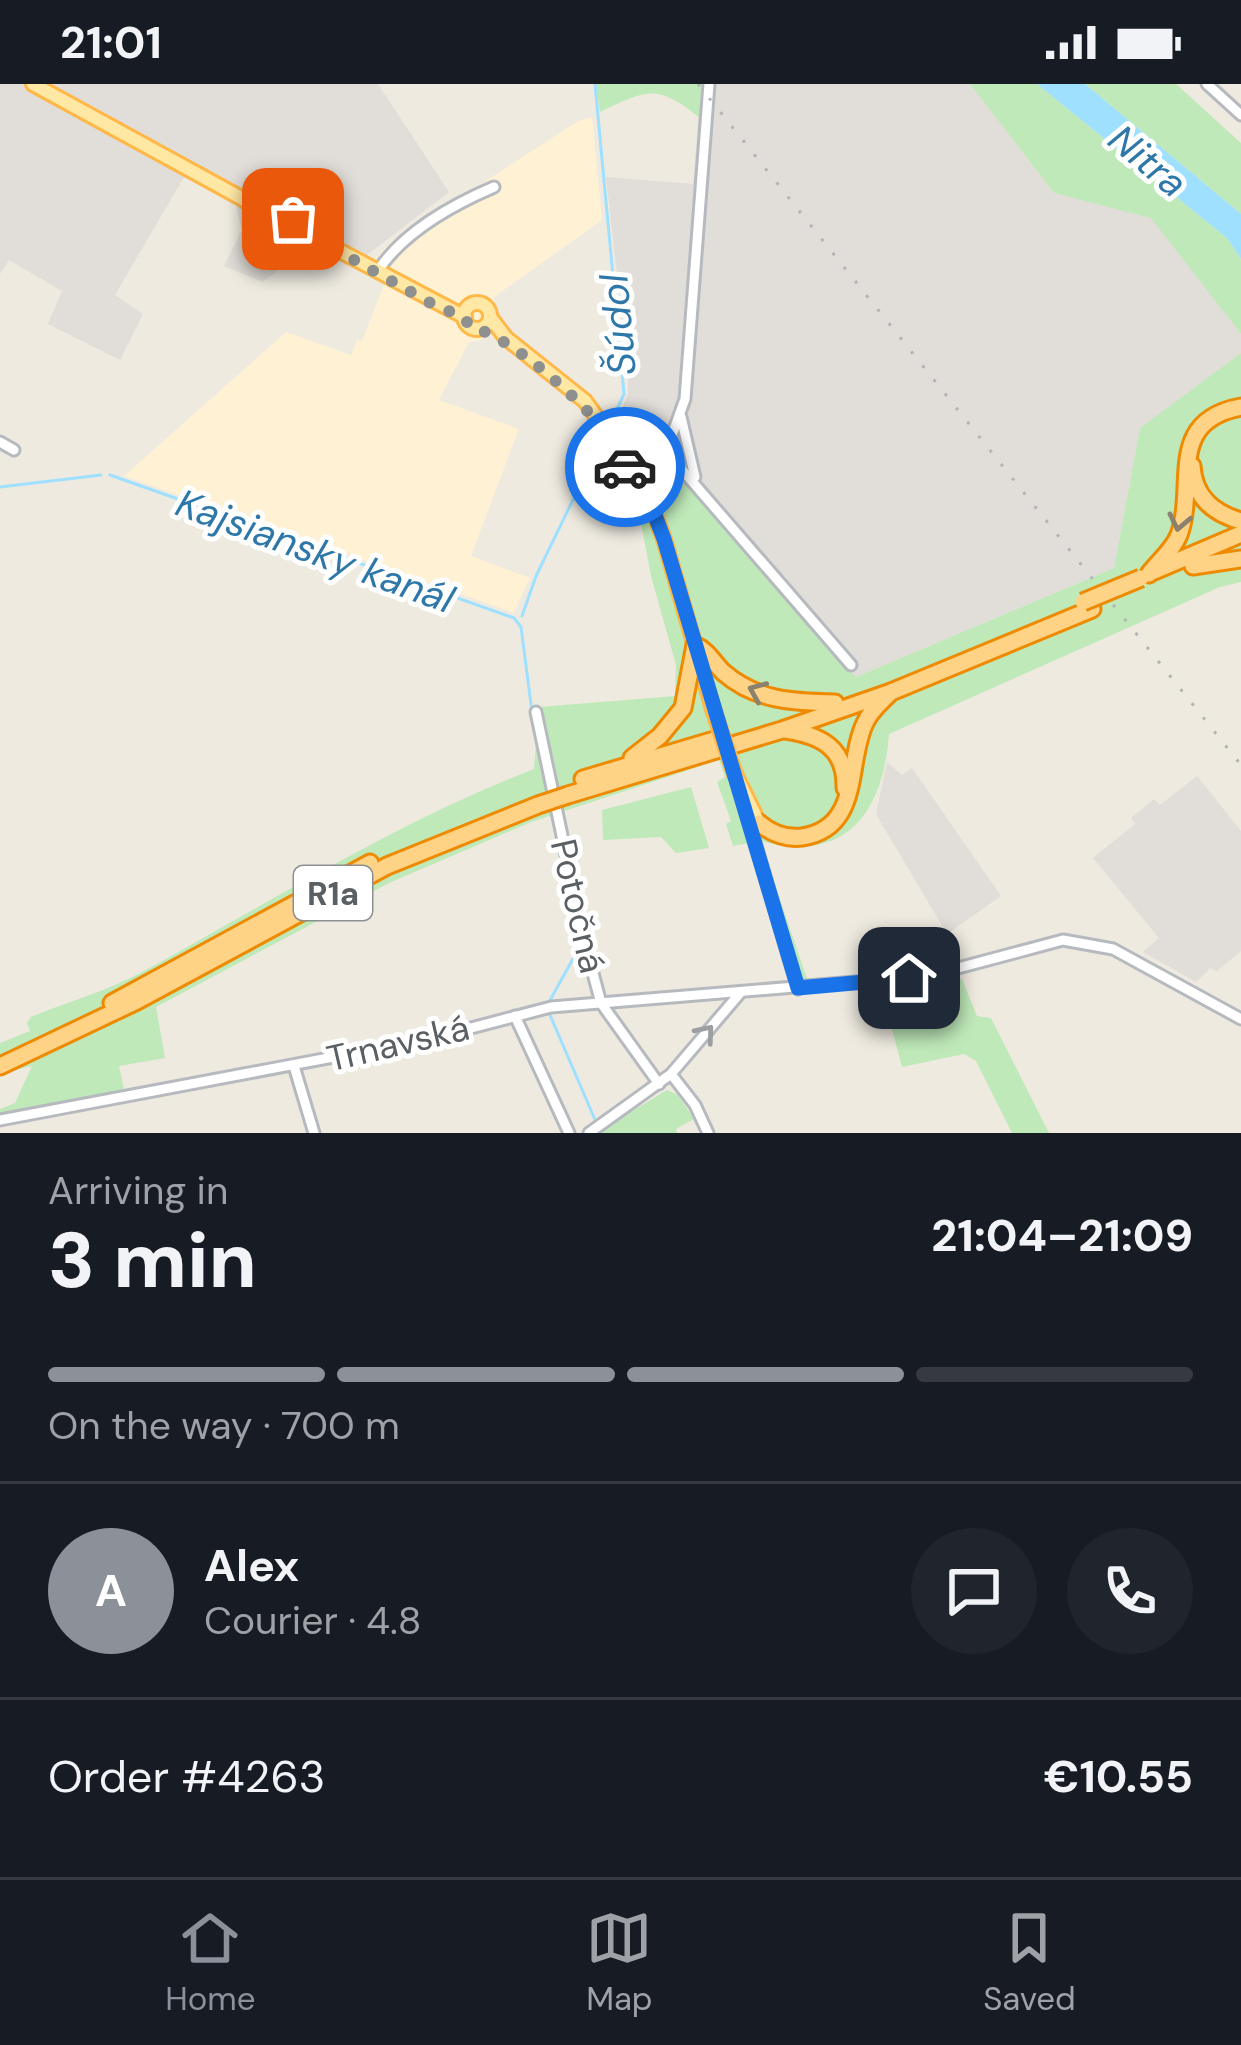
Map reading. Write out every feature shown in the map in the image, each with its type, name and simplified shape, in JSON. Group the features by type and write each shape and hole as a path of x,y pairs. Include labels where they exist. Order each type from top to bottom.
{"highway":[{"path":"1241,410 1210,424 1197,441 1192,474 1201,497 1218,513 1241,521"},
{"path":"1146,579 1179,534 1193,439 1219,414 1241,410"},
{"name":"R1a","path":"0,1054 111,1003 343,875 476,816 782,730 891,692 1241,534"},
{"name":"R1a","path":"1146,579 1241,545"},
{"path":"1193,566 1241,559"},
{"name":"R1a","path":"566,790 620,767 835,703 1087,606"},
{"path":"620,767 678,717 690,688 695,645 734,680 759,694 792,702 835,703"},
{"path":"755,828 789,838 808,836 831,823 850,793 866,719 891,692"},
{"path":"755,828 789,833 814,830 836,812 845,790 844,770 832,746 817,736 782,730"},
{"name":"R1a","path":"0,1066 137,1001 387,866 537,800"}],"main road":[{"path":"33,84 243,199 267,210 286,205 290,224"},
{"path":"267,210 270,230 290,224 436,306 466,313 480,304 487,307 487,323 608,430"},
{"path":"466,313 470,327 487,323"},
{"path":"487,323 585,401 629,462"},
{"path":"646,491 625,481 623,472 629,462 655,458 646,491 755,828"}],"street":[{"path":"696,482 681,416 689,367 709,84"},
{"path":"1207,84 1241,115"},
{"path":"377,272 394,248 461,201 494,187"},
{"path":"681,416 655,458 696,482 851,665"},
{"path":"0,442 14,450"},
{"name":"Potočná","path":"536,712 601,1003 659,1084"},
{"path":"755,828 798,988"},
{"name":"Trnavská","path":"0,1120 429,1039 551,1006 928,976 1056,941 1078,940 1113,949 1241,1019"},
{"path":"589,1133 671,1074 741,992"},
{"path":"514,1016 568,1133"},
{"path":"294,1066 314,1133"},
{"path":"671,1074 708,1133"},
{"path":"14,1118 19,1133"}],"shaded area":[{"path":"0,84 378,84 449,192 354,265 318,246 288,256 263,282 224,266 242,230 236,205 184,177 115,295 143,314 120,360 48,324 62,291 9,260 0,274"},
{"path":"701,84 970,84 1054,193 1151,217 1241,334 1241,353 1140,428 1114,568 856,677 669,459 661,432 648,447 627,439 617,421 628,394 628,372 606,177 693,184"},
{"path":"592,117 602,220 494,297 495,321 482,340 469,342 439,400 519,429 471,556 530,578 514,613 124,476 286,332 351,355 357,340 362,341 384,285 372,262 390,243 578,121"},
{"path":"887,762 902,775 912,768 1001,896 947,934 876,814"},
{"path":"1197,776 1241,831 1241,951 1196,982 1143,952 1159,938 1093,858 1135,824 1131,818 1154,799 1160,805"}],"green space":[{"path":"596,84 701,84 700,118 673,99 652,94 600,112"},
{"path":"970,84 1037,84 1227,238 1241,259 1241,334 1151,218 1054,193"},
{"path":"1085,84 1176,84 1241,143 1241,214"},
{"path":"1241,353 1241,582 1220,587 889,734 885,763 868,810 836,839 789,846 760,841 812,993 794,994 749,843 733,846 726,824 731,821 717,782 725,777 719,760 531,822 389,883 156,1007 165,1058 119,1066 124,1090 0,1114 0,1109 15,1103 32,1066 0,1074 0,1043 30,1031 31,1017 129,979 383,838 534,769 539,707 675,696 676,665 641,523 626,489 599,449 608,440 635,482 669,459 856,677 1114,568 1140,428"},
{"path":"691,787 709,848 676,853 661,837 603,840 602,810"},
{"path":"962,979 977,1016 991,1018 1049,1133 1012,1133 976,1061 964,1054 902,1067 882,992 886,987"},
{"path":"667,1090 678,1095 694,1119 676,1129 677,1133 596,1133"}],"water":[{"name":"Nitra","path":"1037,84 1085,84 1241,214 1241,259 1227,238"}],"waterway":[{"name":"Šúdol","path":"595,84 624,394 610,424"},
{"name":"Šúdol","path":"522,616 536,576 603,438"},
{"name":"Kajsiansky kanál","path":"0,487 101,475"},
{"name":"Kajsiansky kanál","path":"110,475 514,618 521,627 532,712"},
{"name":"Šúdol","path":"536,734 548,795"},
{"name":"Šúdol","path":"549,1002 579,948 551,810"},
{"name":"Šúdol","path":"550,1015 596,1122"}],"railway":[{"path":"698,84 1241,765"}],"way so far":[{"path":"293,219 287,229 306,233 503,342 604,425 629,462 625,467"}],"route":[{"path":"625,467 628,483 643,484 664,539 798,988 909,978"}]}
